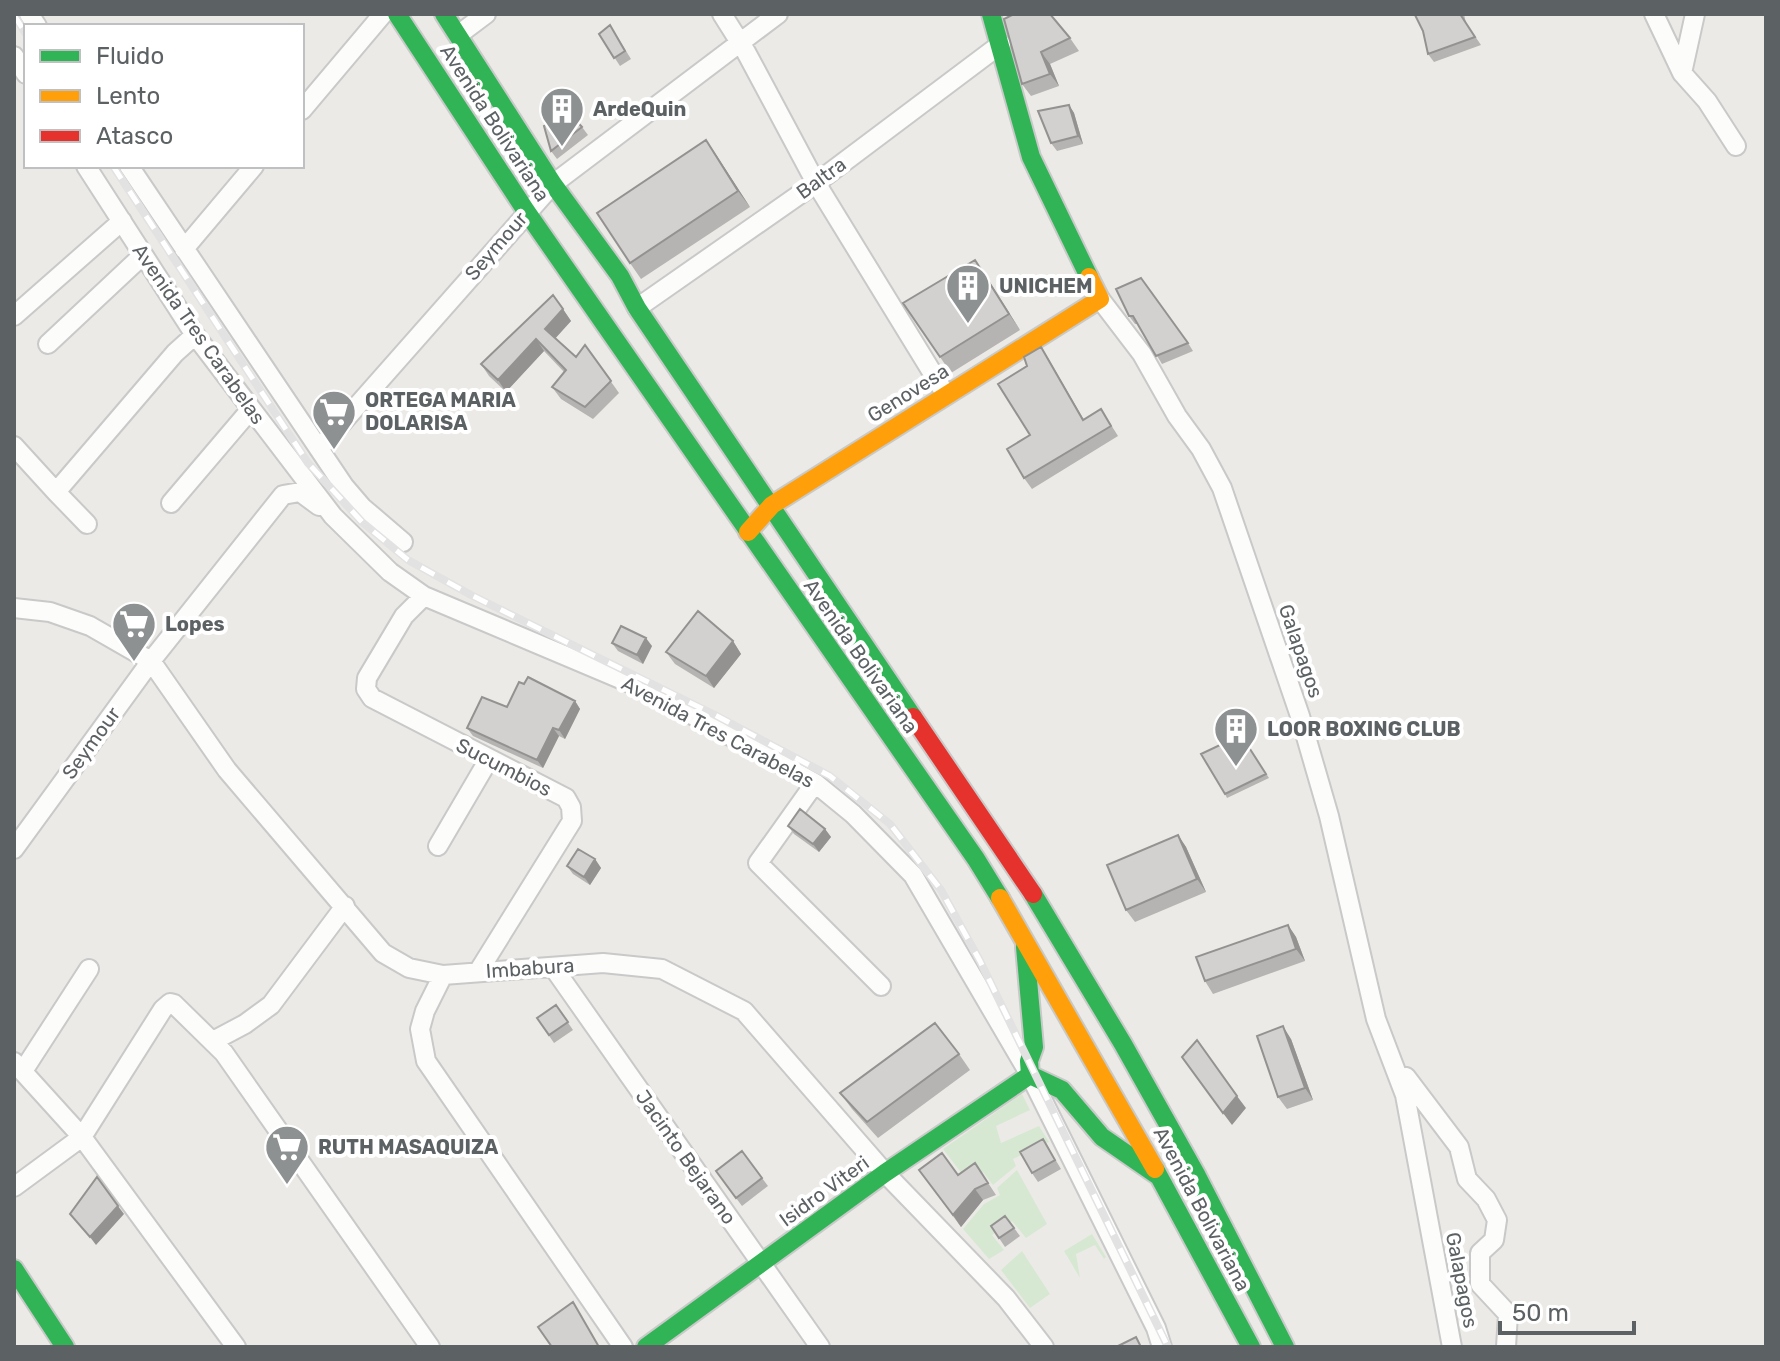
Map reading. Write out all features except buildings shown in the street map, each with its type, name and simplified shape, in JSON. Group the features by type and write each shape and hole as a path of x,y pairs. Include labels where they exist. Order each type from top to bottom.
{"main road":[{"name":"Avenida Bolivariana","path":"397,14 526,211 976,859 1025,938 1163,1180 1251,1347"},
{"name":"Avenida Bolivariana","path":"444,14 553,184 620,276 637,308 1057,931 1197,1176 1285,1347"},
{"name":"Galapagos","path":"991,14 1031,157 1100,299"},
{"name":"Genovesa","path":"748,532 772,505 1100,299"},
{"path":"1025,938 1034,1047 1029,1061 1030,1075 1054,1082 1077,1103 1095,1130 1163,1180"},
{"name":"Isidro Viteri","path":"646,1347 885,1173 1030,1075"},
{"path":"14,1269 65,1347"}],"street":[{"path":"304,108 383,14"},
{"path":"458,35 486,14"},
{"path":"722,14 816,183 946,395"},
{"name":"Seymour","path":"319,449 553,184 778,14"},
{"path":"1654,14 1682,73 1707,101 1736,146"},
{"path":"1682,73 1695,14"},
{"name":"Baltra","path":"637,308 816,183 1001,44"},
{"name":"Avenida Tres Carabelas","path":"87,168 195,335 333,516 390,572 424,596 649,691 815,783 853,814 913,875 1030,1075 1156,1328 1162,1347"},
{"path":"130,168 319,449 362,507 403,542"},
{"path":"184,249 252,168"},
{"path":"14,316 122,221"},
{"path":"48,344 142,256"},
{"name":"Galapagos","path":"1100,299 1142,354 1222,488 1305,731 1329,816 1376,1019 1405,1095 1452,1347"},
{"path":"56,492 175,353 195,335"},
{"path":"171,503 251,409"},
{"path":"14,446 87,524"},
{"name":"Seymour","path":"14,849 151,661 283,495 300,492 333,516"},
{"name":"Sucumbios","path":"424,596 404,616 367,678 366,689 372,698 566,798 571,807 572,821 478,972"},
{"name":"Imbabura","path":"14,608 50,612 90,626 151,661 227,770 383,953 409,968 443,975 603,963 662,969 744,1011 885,1173 1006,1298 1044,1347"},
{"path":"438,846 489,759"},
{"path":"815,783 758,863 881,986"},
{"path":"213,1041 245,1024 271,1005 345,906"},
{"name":"Jacinto Bejarano","path":"553,967 820,1347"},
{"path":"89,969 18,1066 82,1137 236,1347"},
{"path":"443,975 425,1011 420,1029 426,1061 623,1347"},
{"path":"14,1187 82,1137 163,1009 170,1003 174,1004 213,1041 430,1347"},
{"path":"1390,1059 1459,1147 1467,1179 1486,1199 1497,1220 1494,1240 1480,1253 1480,1284 1508,1314 1506,1347"}],"green space":[{"path":"1022,1094 1030,1110 996,1126 1001,1143 1039,1126 1049,1142 1013,1159 1016,1166 993,1185 983,1172 969,1183 943,1149"},
{"path":"1017,1170 1047,1224 1026,1238 1012,1221 992,1235 1004,1250 989,1259 963,1229 984,1204 1000,1195 997,1188"},
{"path":"1092,1234 1106,1257 1104,1259 1095,1245 1076,1254 1080,1278 1064,1251"},
{"path":"1022,1251 1050,1294 1030,1308 1001,1270"}],"railway":[{"path":"14,15 24,31"},
{"path":"114,168 308,463 362,522 408,560 471,595 713,714 830,776 890,824 941,890 980,961 1168,1347"}],"traffic: fast":[{"path":"397,14 526,211 1000,898"},
{"path":"444,14 553,184 620,276 637,308 913,717"},
{"path":"991,14 1031,157 1089,277"},
{"path":"1033,894 1197,1176 1285,1347"},
{"path":"1025,947 1034,1047 1029,1061 1030,1075 1062,1090 1102,1137 1157,1175"},
{"path":"646,1347 885,1173 1030,1075"},
{"path":"1155,1169 1251,1347"},
{"path":"14,1269 65,1347"}],"traffic: slow":[{"path":"748,532 772,505 1100,299 1089,277"},
{"path":"1000,898 1155,1169"}],"traffic: jam":[{"path":"913,717 1033,894"}],"place":[{"name":"ArdeQuin","path":"562,148"},
{"name":"UNICHEM","path":"968,325"},
{"name":"ORTEGA MARIA DOLARISA","path":"334,451"},
{"name":"Lopes","path":"134,663"},
{"name":"LOOR BOXING CLUB","path":"1236,768"},
{"name":"RUTH MASAQUIZA","path":"287,1186"}]}
